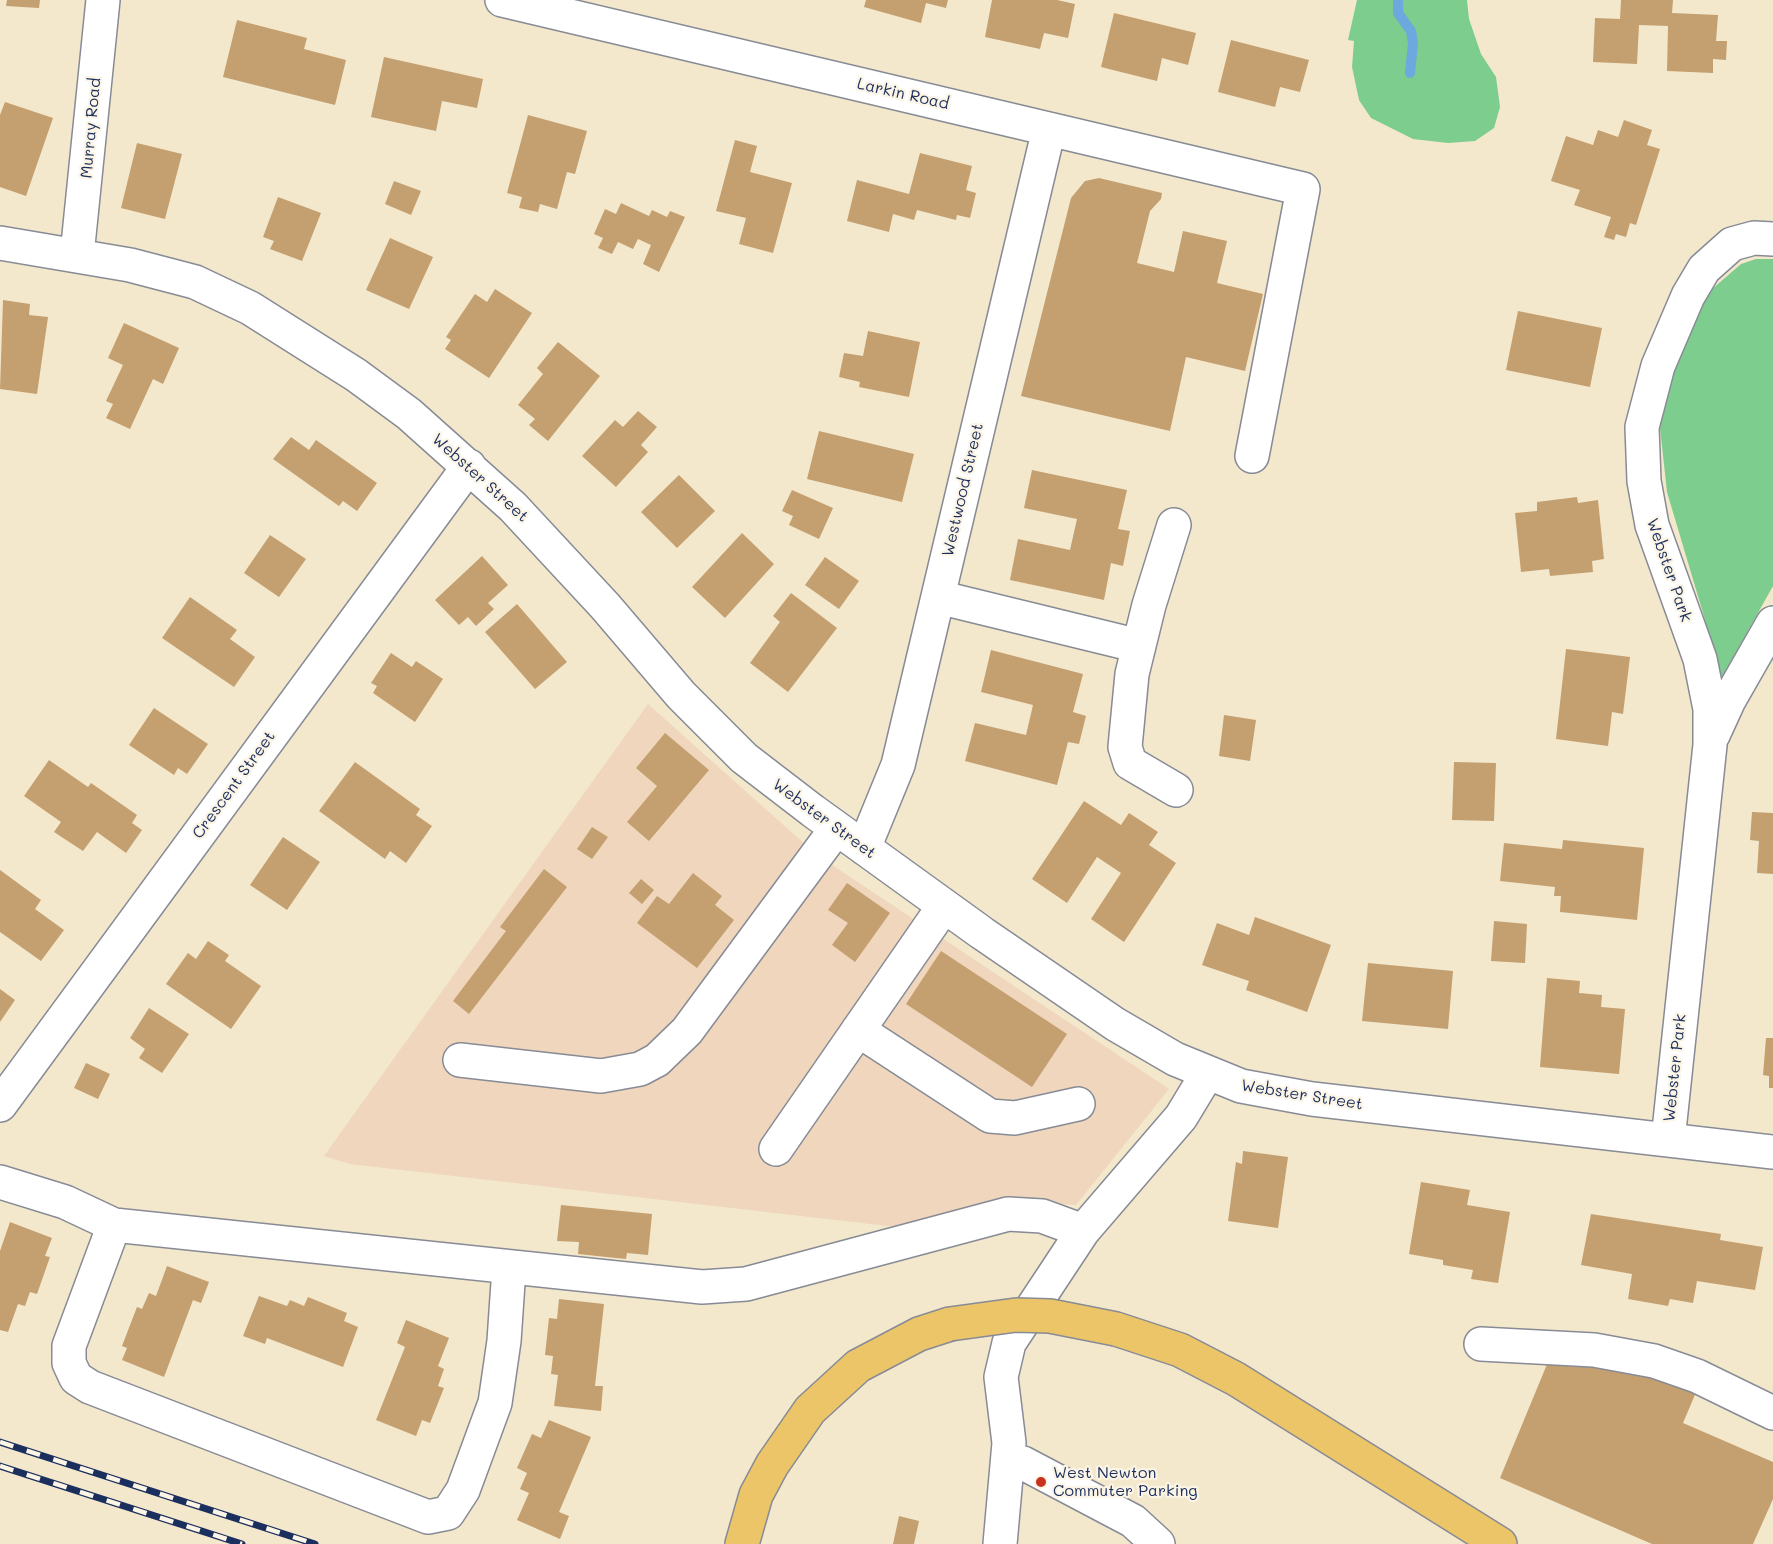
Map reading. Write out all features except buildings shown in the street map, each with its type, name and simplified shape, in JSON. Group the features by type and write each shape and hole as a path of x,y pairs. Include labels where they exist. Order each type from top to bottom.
{"highway":[{"path":"742,1544 756,1495 772,1465 810,1410 858,1366 897,1344 950,1324 1016,1315 1050,1316 1116,1329 1180,1350 1236,1379 1500,1544"}],"street":[{"name":"Murray Road","path":"77,255 103,0"},
{"name":"Larkin Road","path":"502,0 1303,189 1252,456"},
{"name":"Westwood Street","path":"864,848 898,765 1049,129"},
{"name":"Webster Park","path":"1668,1140 1710,745 1710,709 1704,675 1652,525 1644,482 1642,427 1658,366 1688,296 1704,268 1732,244 1754,238 1773,240"},
{"name":"Webster Street","path":"0,243 77,255 176,276 212,289 303,339 374,387 469,466 536,530 661,673 723,738 767,777 944,906 1115,1024 1156,1049 1207,1074 1258,1090 1312,1099 1773,1152"},
{"name":"Crescent Street","path":"0,1105 469,466"},
{"path":"1174,525 1139,646 1129,698 1126,756 1137,769 1176,790"},
{"path":"938,597 1139,646"},
{"name":"Webster Park","path":"1710,745 1721,715 1773,623"},
{"path":"460,1060 601,1076 640,1069 657,1060 687,1031 836,829"},
{"path":"776,1149 944,906"},
{"path":"858,1030 990,1116 1015,1118 1078,1104"},
{"path":"1000,1544 1009,1426 1001,1377 1004,1353 1015,1330 1083,1231 1180,1118 1207,1074"},
{"path":"0,1182 65,1202 114,1225 718,1288 746,1284 996,1216 1031,1214 1083,1231"},
{"path":"114,1225 69,1346 69,1363 76,1378 90,1387 428,1517 448,1513 463,1490 495,1403 504,1341 509,1268"},
{"path":"1481,1344 1594,1350 1654,1362 1697,1376 1773,1413"},
{"path":"1008,1462 1023,1463 1133,1521 1158,1544"}],"shaded area":[{"path":"648,704 817,855 1169,1089 1076,1205 1027,1201 897,1227 350,1164 324,1156"}],"green space":[{"path":"1357,0 1467,0 1469,19 1481,54 1496,77 1500,107 1494,128 1475,141 1448,143 1413,139 1371,118 1359,100 1352,67 1354,41 1348,40"},
{"path":"1756,259 1773,259 1773,586 1722,677 1667,492 1660,428 1670,380 1692,324 1711,290 1741,264"}],"waterway":[{"path":"1398,0 1398,13 1411,31 1413,43 1410,73"}],"railway":[{"path":"0,1442 315,1544"},
{"path":"0,1466 242,1544"}],"place":[{"name":"West Newton Commuter Parking","path":"1041,1482"}]}
